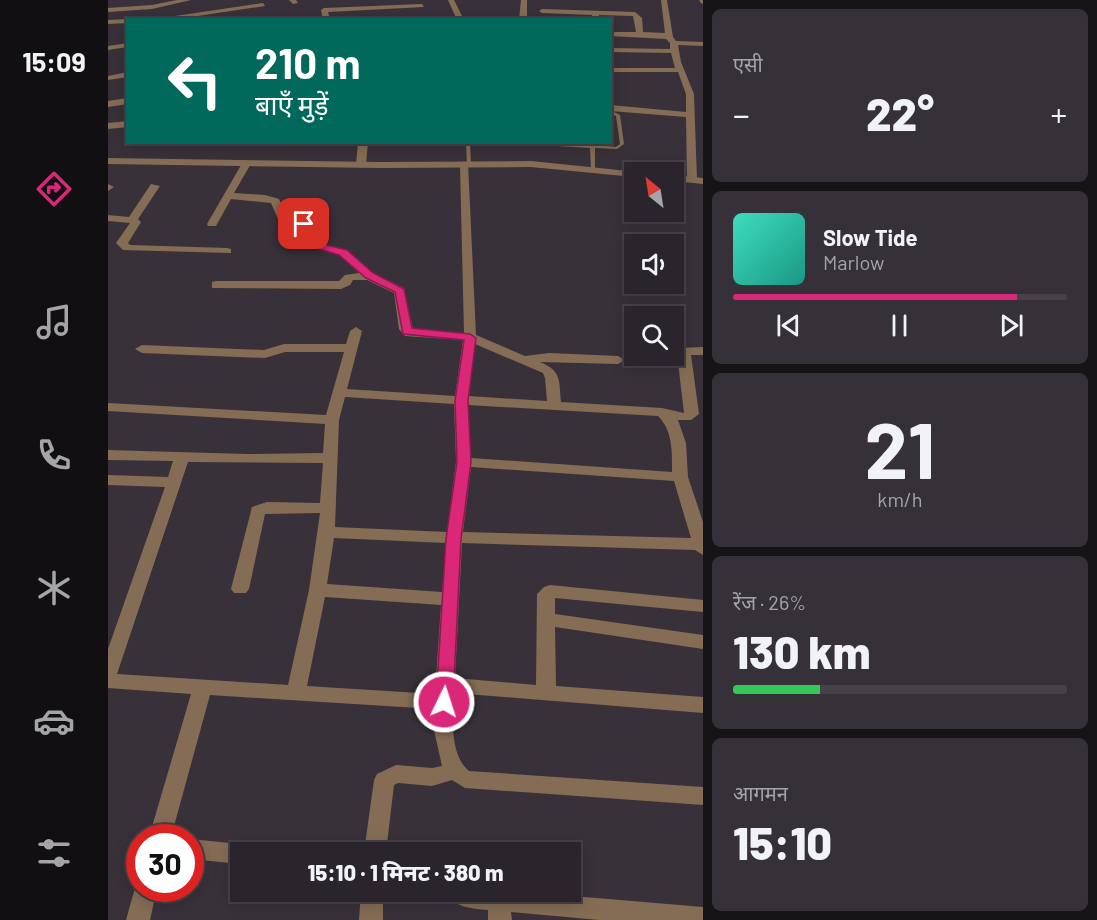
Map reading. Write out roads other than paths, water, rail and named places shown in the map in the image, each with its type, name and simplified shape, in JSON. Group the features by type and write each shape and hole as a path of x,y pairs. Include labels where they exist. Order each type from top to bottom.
{"street":[{"path":"108,10 152,7 188,0"},
{"path":"451,0 460,18"},
{"path":"523,18 524,0"},
{"path":"663,0 672,44 690,94 689,115 697,180"},
{"path":"159,18 261,3 267,14"},
{"path":"326,18 324,10 376,4 422,6"},
{"path":"376,4 380,16"},
{"path":"152,7 152,18"},
{"path":"542,11 595,16 635,14 638,18 640,34"},
{"path":"358,18 403,16"},
{"path":"108,22 126,21"},
{"path":"612,34 640,34 672,44"},
{"path":"612,50 672,44 702,44"},
{"path":"108,48 126,45"},
{"path":"612,70 681,70"},
{"path":"108,78 126,74"},
{"path":"108,94 111,103 126,101"},
{"path":"690,94 702,94"},
{"path":"612,110 689,115"},
{"path":"108,126 126,124"},
{"path":"361,165 363,144"},
{"path":"109,162 361,165 531,164 624,173"},
{"path":"212,224 247,162"},
{"path":"467,164 470,338 461,401 464,462 454,539 445,694 444,730 449,760 455,771 465,778 487,782 702,796"},
{"path":"132,220 155,186"},
{"path":"228,196 265,198 275,201 282,217 310,226 320,244 343,252 369,276 396,288 402,294 407,331 470,338 543,367 551,374 554,406"},
{"path":"108,218 132,220"},
{"path":"132,220 135,224 122,243 127,248 226,251"},
{"path":"216,285 341,285 349,277 369,276"},
{"path":"297,693 318,591 327,532 332,420 356,331"},
{"path":"142,349 265,354 284,348 351,348"},
{"path":"340,393 653,410 668,416 686,417 692,414 684,354 686,351 702,351"},
{"path":"525,359 549,357 618,360"},
{"path":"108,407 332,420"},
{"path":"327,532 454,539 701,547 696,503 680,477 679,442 668,416"},
{"path":"108,455 182,458 329,458"},
{"path":"108,674 182,458"},
{"path":"464,462 680,477"},
{"path":"108,480 174,482"},
{"path":"240,589 258,511 267,507 328,508"},
{"path":"546,693 546,594 556,590 702,606"},
{"path":"318,591 451,599"},
{"path":"546,620 595,625 702,642"},
{"path":"108,681 297,693 546,693 702,705"},
{"path":"164,824 203,686"},
{"path":"376,842 384,780 396,774 432,777 455,771"},
{"path":"204,850 230,853"},
{"path":"138,920 142,902"},
{"path":"371,920 372,902"},
{"path":"479,902 500,910 702,918"}],"lane":[{"path":"560,144 621,146 618,116 612,112"},
{"path":"612,122 619,122"},
{"path":"467,164 468,144"},
{"path":"592,145 593,169"}]}
